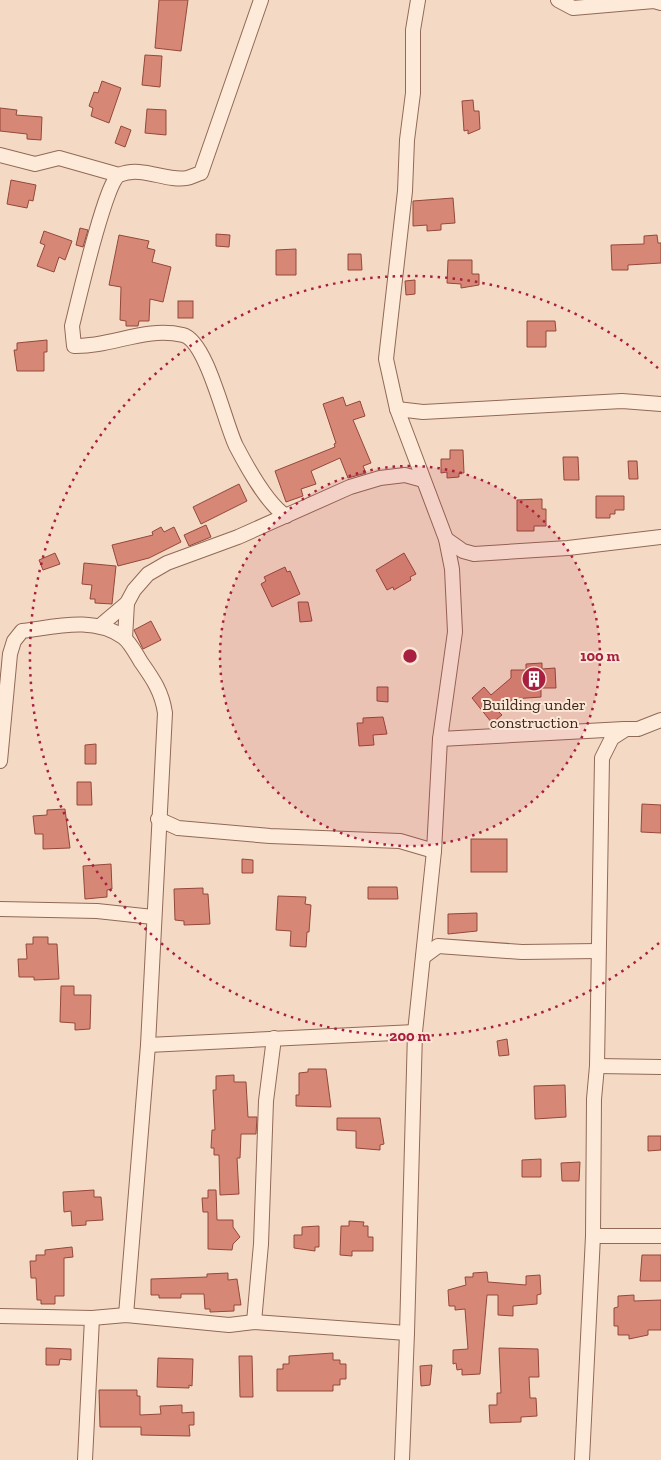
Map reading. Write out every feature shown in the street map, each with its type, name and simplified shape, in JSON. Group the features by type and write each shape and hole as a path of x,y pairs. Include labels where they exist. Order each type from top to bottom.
{"street":[{"path":"0,155 35,164 59,158 119,175 144,172 186,178 201,173 261,0"},
{"path":"402,1460 415,1032 434,851 440,739 455,632 452,570 446,540 397,409 386,359 405,191 407,140 413,93 413,30 418,0"},
{"path":"558,0 573,8 654,1 661,3"},
{"path":"119,175 113,180 104,206 76,310 72,326 74,346 93,346 154,332 185,336 196,345 206,363 236,445 275,509 286,516"},
{"path":"397,409 423,412 622,401 661,404"},
{"path":"101,625 127,603 134,590 148,574 167,563 238,538 350,487 380,478 405,475 423,480"},
{"path":"446,540 463,551 474,554 568,548 661,537"},
{"path":"452,570 474,554"},
{"path":"124,638 127,603"},
{"path":"0,761 10,654 14,641 22,631 71,625 101,625 124,638 155,681 163,697 165,713 158,819 148,1045 126,1315"},
{"path":"440,739 638,729 661,720"},
{"path":"582,1460 593,1236 594,1099 598,1066 602,758 612,738 626,729"},
{"path":"158,819 178,828 270,836 400,841 434,851"},
{"path":"158,837 178,828"},
{"path":"0,909 97,911 153,917"},
{"path":"423,957 438,946 522,952 598,952"},
{"path":"148,1045 415,1032"},
{"path":"254,1322 261,1244 266,1102 274,1038"},
{"path":"598,1066 661,1067"},
{"path":"593,1236 661,1236"},
{"path":"0,1316 92,1318 126,1315 230,1325 254,1322 407,1333"},
{"path":"85,1460 92,1318"}],"building":[{"path":"159,0 188,0 181,51 155,48"},
{"path":"145,55 162,56 160,87 142,85"},
{"path":"102,81 121,88 109,123 91,116 93,108 89,106 94,92 98,93"},
{"path":"473,100 474,111 479,111 480,129 468,134 468,130 464,131 462,101"},
{"path":"0,108 17,110 16,115 42,117 41,140 27,139 27,134 0,131"},
{"path":"147,109 166,110 166,135 145,133"},
{"path":"121,126 131,130 125,147 115,143"},
{"path":"11,180 36,185 33,201 29,200 27,208 7,204"},
{"path":"453,198 455,223 441,224 441,230 427,231 427,225 413,226 413,201"},
{"path":"80,228 88,230 83,247 76,245"},
{"path":"44,231 72,241 65,260 59,257 54,272 37,266 45,245 40,243"},
{"path":"216,234 230,235 229,247 216,246"},
{"path":"119,235 149,241 147,248 155,250 152,262 171,267 163,302 150,299 149,321 139,321 138,326 126,326 126,321 120,320 121,287 109,285"},
{"path":"657,235 658,243 661,243 661,263 628,265 628,270 612,270 611,245 644,244 644,236"},
{"path":"296,249 296,275 276,275 276,250"},
{"path":"348,254 361,254 362,270 348,270"},
{"path":"448,260 472,260 472,274 479,274 479,285 461,288 461,284 447,283"},
{"path":"415,280 415,294 406,295 405,281"},
{"path":"178,301 193,301 193,318 178,318"},
{"path":"527,321 555,321 556,331 546,331 546,347 527,347"},
{"path":"47,340 47,352 44,352 44,371 17,371 14,350 17,350 17,343"},
{"path":"343,397 346,406 360,401 365,416 353,420 371,463 363,466 366,473 348,478 340,458 311,471 316,484 301,489 303,496 286,502 275,471 335,447 334,444 336,443 323,404"},
{"path":"450,450 463,450 464,473 459,473 459,477 447,478 447,472 441,473 441,459 450,459"},
{"path":"563,457 578,457 579,480 564,480"},
{"path":"628,461 637,461 638,479 629,479"},
{"path":"239,484 247,501 201,524 193,507"},
{"path":"596,496 624,496 624,510 615,510 615,514 610,514 610,518 596,518"},
{"path":"542,499 542,509 546,509 546,526 534,526 534,531 517,531 517,500"},
{"path":"206,525 211,537 189,546 184,535"},
{"path":"161,527 164,532 174,527 181,542 149,558 118,566 112,545 153,535 152,532"},
{"path":"55,553 60,564 43,570 39,560"},
{"path":"404,553 416,574 410,577 411,580 394,590 393,587 387,590 376,570"},
{"path":"84,563 116,566 112,604 95,603 95,599 90,599 92,585 82,584"},
{"path":"285,567 287,572 290,571 300,594 272,607 261,584 266,581 264,577"},
{"path":"298,602 308,602 312,621 300,622"},
{"path":"151,621 161,640 143,649 134,630"},
{"path":"542,663 542,669 555,668 556,688 541,688 541,697 513,699 498,711 502,715 492,723 472,698 484,687 491,695 511,678 511,670 526,670 526,664"},
{"path":"377,687 388,687 388,702 377,701"},
{"path":"383,717 387,734 373,735 374,745 359,746 357,723 363,723 363,718"},
{"path":"96,744 96,764 85,764 85,745"},
{"path":"77,782 91,782 92,805 77,805"},
{"path":"642,804 661,805 661,833 641,832"},
{"path":"65,809 70,848 43,849 43,834 35,834 33,816 47,815 47,810"},
{"path":"471,839 507,839 507,872 471,872"},
{"path":"242,859 253,860 253,873 242,873"},
{"path":"111,864 112,889 107,890 107,897 85,899 83,866"},
{"path":"368,887 397,887 398,899 368,899"},
{"path":"203,888 203,894 208,894 210,924 184,925 184,921 175,920 174,889"},
{"path":"278,896 306,897 305,904 311,905 306,947 290,946 291,931 276,930"},
{"path":"477,913 477,931 448,934 448,914"},
{"path":"33,937 48,937 48,944 57,944 59,979 34,980 34,977 19,977 18,959 27,959 26,944 33,944"},
{"path":"61,986 74,986 74,995 91,995 90,1029 75,1030 75,1023 60,1022"},
{"path":"507,1039 509,1055 499,1056 497,1041"},
{"path":"308,1069 326,1069 331,1107 296,1106 296,1095 299,1095 299,1073 308,1072"},
{"path":"234,1075 234,1082 246,1082 248,1117 257,1117 256,1134 241,1134 240,1158 237,1158 239,1194 220,1195 219,1155 214,1155 214,1148 211,1148 212,1130 215,1130 213,1090 216,1090 216,1076"},
{"path":"565,1085 566,1117 535,1119 534,1086"},
{"path":"337,1118 380,1118 384,1144 380,1145 380,1150 356,1148 356,1131 337,1130"},
{"path":"648,1136 661,1136 661,1150 648,1151"},
{"path":"541,1159 541,1177 522,1177 522,1160"},
{"path":"580,1162 579,1181 562,1181 561,1163"},
{"path":"94,1190 94,1197 101,1197 103,1220 86,1221 86,1225 72,1226 71,1211 64,1212 63,1192"},
{"path":"208,1190 216,1190 217,1220 233,1220 233,1227 240,1237 233,1244 232,1250 208,1249 208,1212 203,1212 202,1198 208,1198"},
{"path":"349,1221 364,1222 363,1226 368,1226 368,1237 373,1237 373,1251 352,1251 352,1256 340,1255 341,1226 349,1226"},
{"path":"319,1226 319,1247 315,1247 315,1251 294,1248 294,1235 302,1235 302,1227"},
{"path":"72,1247 73,1257 64,1258 64,1296 55,1296 55,1304 41,1304 41,1300 37,1300 36,1278 31,1278 30,1261 36,1261 36,1255 45,1255 45,1250"},
{"path":"642,1255 661,1255 661,1281 640,1281"},
{"path":"487,1272 488,1282 526,1285 526,1276 540,1275 541,1294 537,1295 537,1304 513,1306 513,1316 498,1315 498,1295 487,1295 480,1374 462,1375 462,1369 457,1370 456,1363 453,1364 453,1350 468,1349 465,1309 455,1310 455,1306 449,1306 448,1290 466,1285 465,1277 473,1277 473,1273"},
{"path":"228,1273 228,1280 237,1279 241,1305 234,1305 234,1311 210,1312 210,1309 205,1309 204,1294 181,1294 181,1298 159,1298 159,1295 151,1295 151,1279 207,1277 207,1274"},
{"path":"634,1295 634,1301 661,1300 661,1330 648,1330 648,1335 629,1339 629,1335 618,1335 618,1326 614,1326 614,1308 618,1307 618,1296"},
{"path":"46,1348 71,1349 71,1360 60,1359 59,1365 46,1365"},
{"path":"499,1348 538,1349 539,1377 529,1377 530,1398 536,1398 537,1416 521,1417 521,1422 490,1423 489,1405 497,1405 497,1393 501,1393"},
{"path":"333,1353 333,1360 340,1360 340,1364 346,1364 346,1379 340,1379 340,1385 333,1385 333,1391 277,1391 277,1369 283,1369 283,1364 289,1364 289,1356"},
{"path":"239,1356 252,1356 253,1397 240,1397"},
{"path":"158,1358 193,1359 192,1386 189,1385 189,1388 157,1387"},
{"path":"432,1365 430,1385 421,1386 420,1366"},
{"path":"99,1390 137,1390 137,1396 140,1396 140,1415 161,1414 160,1406 182,1405 182,1413 194,1412 194,1425 189,1425 190,1436 141,1435 141,1427 100,1427"}],"place":[{"name":"Building under construction","path":"534,679"}]}
